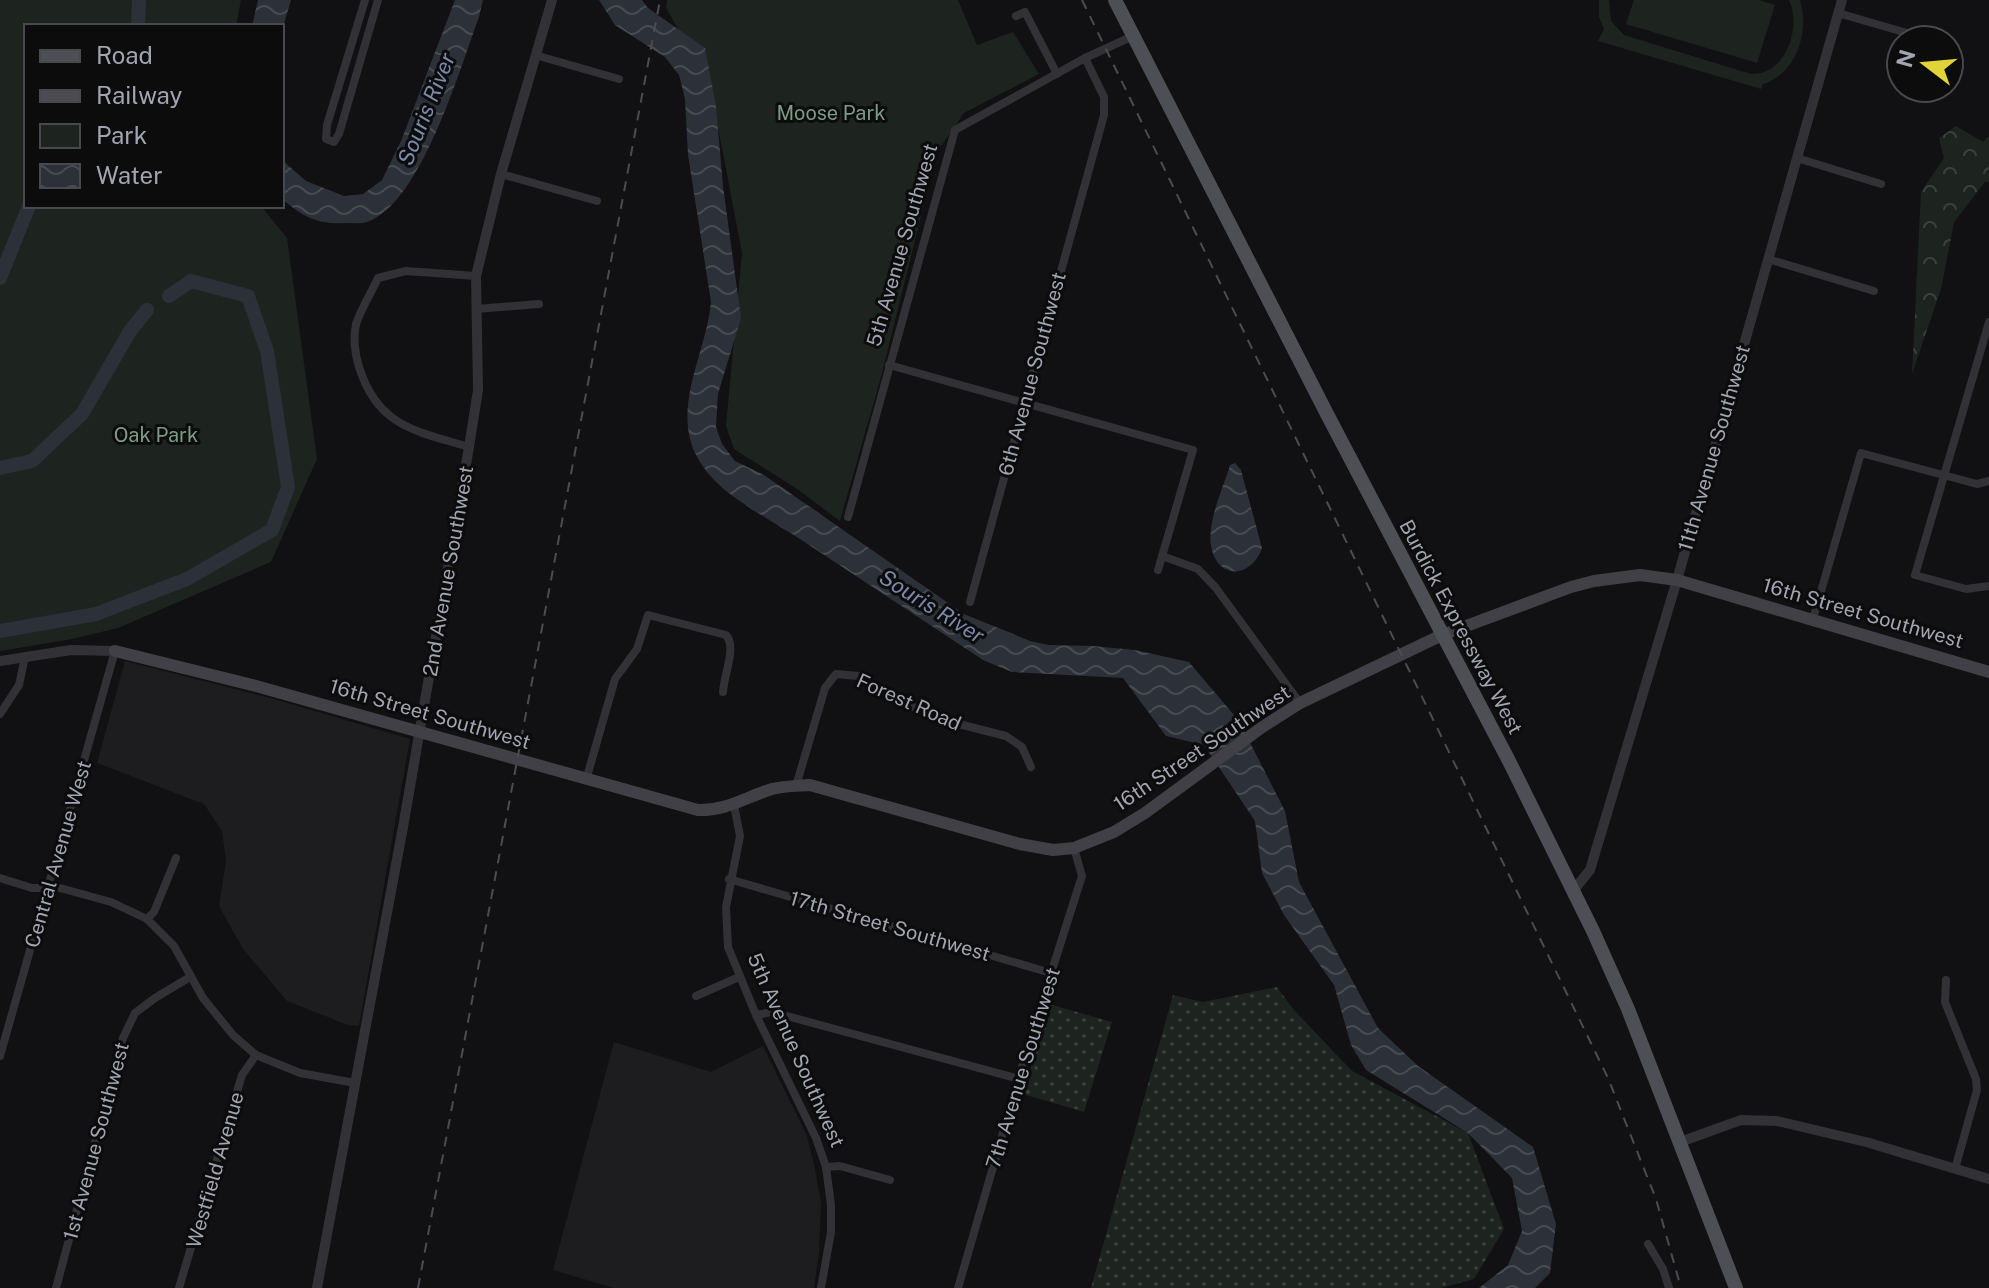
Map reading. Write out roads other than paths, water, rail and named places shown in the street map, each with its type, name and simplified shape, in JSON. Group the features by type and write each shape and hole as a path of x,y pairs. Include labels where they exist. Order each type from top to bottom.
{"main road":[{"name":"Burdick Expressway West","path":"1115,0 1509,761 1573,891 1617,983 1736,1288"},
{"name":"16th Street Southwest","path":"796,786 827,788 1020,844 1053,850 1074,848 1114,832 1145,813 1300,703 1442,635 1571,587 1640,575 1677,580 1989,672"},
{"name":"16th Street Southwest","path":"115,651 256,686 698,810 734,805"},
{"path":"734,805 769,790 796,786"}],"street":[{"path":"365,0 327,125 326,139 334,142 339,134 378,0"},
{"name":"2nd Avenue Southwest","path":"317,1288 420,731 478,390 476,276 501,174 552,0"},
{"name":"11th Avenue Southwest","path":"1573,891 1590,870 1677,580 1842,0"},
{"path":"1016,16 1025,12 1057,74"},
{"path":"1838,13 1885,27"},
{"name":"5th Avenue Southwest","path":"848,517 955,130 1085,58 1133,36"},
{"path":"535,55 619,79"},
{"name":"6th Avenue Southwest","path":"970,602 1106,104 1085,58"},
{"path":"1797,158 1881,184"},
{"path":"501,174 597,201"},
{"path":"1768,259 1874,291"},
{"path":"469,447 411,429 393,419 379,407 363,379 354,353 356,324 378,278 406,271 476,276"},
{"path":"476,309 539,304"},
{"path":"1989,322 1915,575 1966,589 1989,586"},
{"path":"889,365 1193,450 1158,570"},
{"path":"1813,619 1861,453 1977,484 1989,481"},
{"path":"1162,556 1198,569 1216,588 1300,703"},
{"path":"586,780 615,679 637,649 648,615 726,635 731,641 732,650 724,675 723,692"},
{"path":"0,661 71,650 115,651"},
{"name":"Central Avenue West","path":"0,1056 4,1023 49,887 115,651"},
{"path":"0,714 19,685 25,657"},
{"name":"Forest Road","path":"796,786 825,688 836,674 859,676 939,719 1006,736 1022,747 1031,767"},
{"name":"5th Avenue Southwest","path":"734,805 740,836 729,879 726,907 728,947 756,1015 816,1138 826,1167 831,1232 821,1288"},
{"name":"7th Avenue Southwest","path":"958,1288 1082,876 1074,848"},
{"path":"147,919 154,912 176,858"},
{"path":"0,878 32,888 60,888 111,902 147,919 174,946 190,977 233,1035 256,1055 300,1073 355,1083"},
{"name":"17th Street Southwest","path":"729,879 1051,973"},
{"name":"1st Avenue Southwest","path":"56,1288 123,1038 135,1013 190,977"},
{"path":"696,996 739,977"},
{"path":"1946,980 1945,1002 1976,1079 1977,1090 1955,1169"},
{"path":"756,1015 772,1012 1019,1079"},
{"name":"Westfield Avenue","path":"179,1288 242,1075 256,1055"},
{"path":"1680,1142 1741,1120 1777,1121 1855,1139 1989,1179"},
{"path":"826,1167 840,1166 890,1180"},
{"path":"1648,1244 1663,1269 1669,1288"}],"water":[{"path":"258,0 291,0 284,24 252,24"},
{"name":"Souris River","path":"455,0 483,0 436,132 405,190 387,210 367,222 337,223 305,215 284,200 284,162 306,181 344,196 363,194 382,180 401,141"},
{"name":"Souris River","path":"599,0 642,0 648,8 705,48 716,106 723,186 741,318 718,394 716,427 722,444 735,461 764,475 964,614 1030,641 1135,650 1189,662 1239,721 1285,811 1299,882 1378,1028 1418,1066 1533,1147 1556,1224 1550,1273 1535,1288 1479,1288 1508,1265 1522,1231 1512,1178 1468,1133 1366,1070 1351,1045 1334,985 1284,915 1262,873 1255,821 1204,745 1166,736 1123,678 1012,672 983,660 744,504 703,467 690,439 688,405 711,302 688,155 685,99 679,75 665,57 615,25"},
{"path":"1235,463 1241,470 1262,548 1250,566 1235,571 1227,570 1214,557 1210,536 1213,516 1230,465"}],"waterway":[{"path":"138,24 139,0"},
{"path":"0,278 28,208"},
{"path":"0,631 96,614 187,579 272,530 288,487 267,351 248,296 191,281 169,296"},
{"path":"0,468 32,461 82,414 130,331 147,310"}],"railway":[{"path":"418,1288 660,0"},
{"path":"1082,0 1608,1078 1656,1199 1681,1288"}],"park label":[{"name":"Moose Park","path":"831,113"},
{"name":"Oak Park","path":"156,435"}]}
